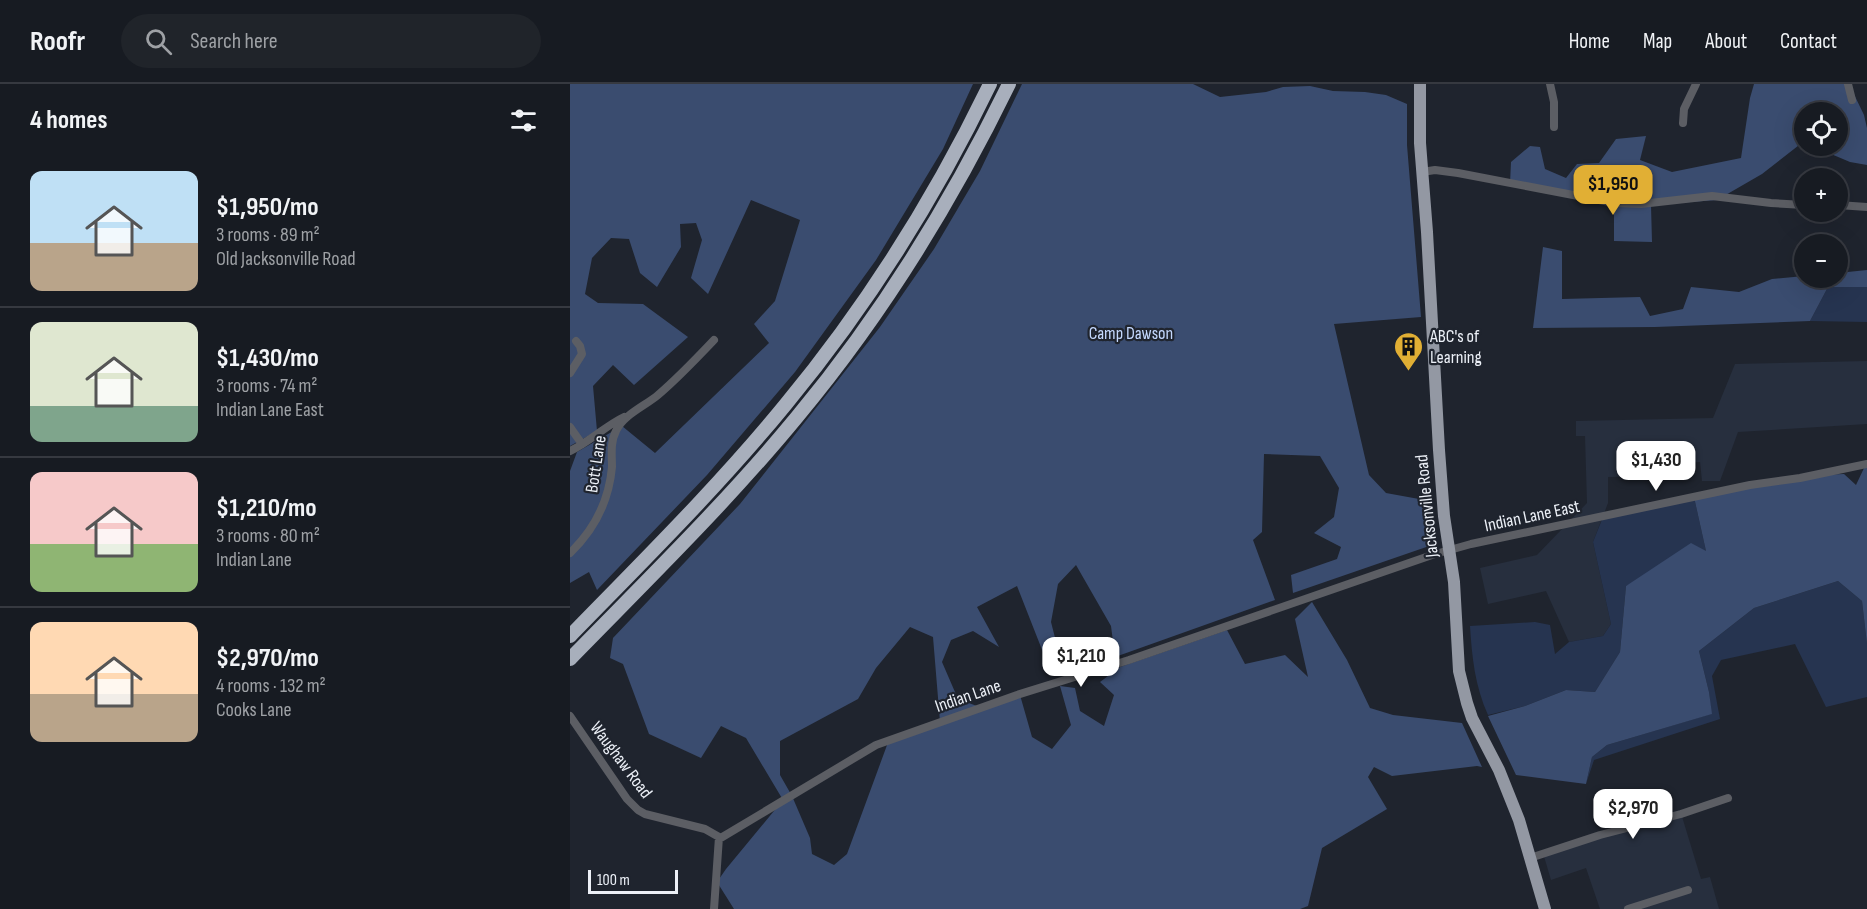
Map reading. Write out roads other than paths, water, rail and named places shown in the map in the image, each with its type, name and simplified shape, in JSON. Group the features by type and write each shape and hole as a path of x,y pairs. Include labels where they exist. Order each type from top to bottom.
{"highway":[{"path":"570,636 747,450 825,355 876,284 917,219 955,153 990,84"},
{"path":"570,659 746,476 834,371 932,228 1009,84"}],"main road":[{"name":"Jacksonville Road","path":"1420,84 1419,115 1439,450 1462,687 1472,718 1499,770 1519,819 1545,909"}],"street":[{"path":"1550,84 1554,102 1554,127"},
{"path":"1683,123 1684,109 1696,84"},
{"path":"1848,84 1852,100"},
{"path":"1422,171 1443,171 1482,177 1615,203 1644,203 1712,196 1794,204"},
{"path":"1848,206 1867,207"},
{"name":"Bott Lane","path":"570,553 583,539 603,508 608,493 612,441 616,429 657,396 714,340"},
{"path":"570,373 582,354 576,341"},
{"path":"570,451 636,411"},
{"path":"570,427 582,444"},
{"name":"Indian Lane East","path":"1449,550 1742,487 1867,464"},
{"name":"Indian Lane","path":"719,839 876,745 1017,695 1129,660 1449,550"},
{"name":"Waughaw Road","path":"570,717 627,799 638,810 645,814 705,829 719,839"},
{"path":"1530,858 1728,798"},
{"path":"714,909 719,839"},
{"path":"1628,909 1688,890"}],"place":[{"name":"ABC's of Learning","path":"1409,372"}],"park label":[{"name":"Camp Dawson","path":"1131,333"}]}
